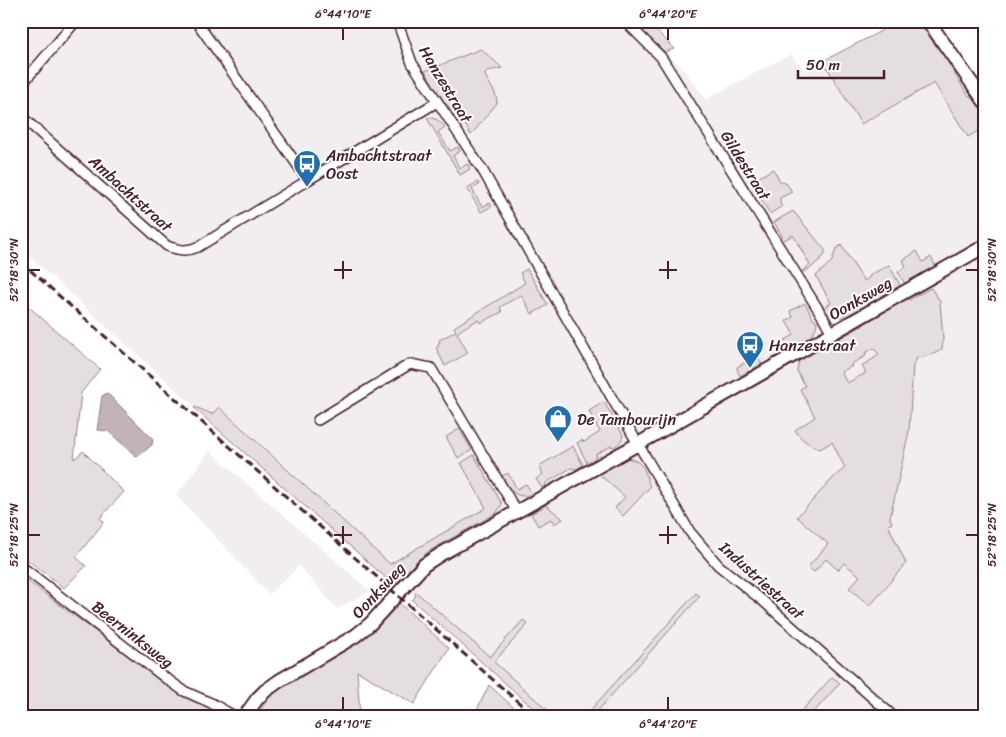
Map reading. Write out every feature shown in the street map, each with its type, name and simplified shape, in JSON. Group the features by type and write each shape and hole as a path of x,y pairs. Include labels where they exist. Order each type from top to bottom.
{"main road":[{"path":"928,21 985,102"},
{"name":"Oonksweg","path":"246,716 257,698 265,690 356,636 370,624 424,565 440,554 638,444 985,246"}],"street":[{"path":"21,85 76,21"},
{"path":"196,21 308,180"},
{"name":"Hanzestraat","path":"398,21 412,63 483,172 638,444"},
{"name":"Gildestraat","path":"625,21 661,57 832,333"},
{"name":"Ambachtstraat","path":"21,116 167,246 174,249 191,250 436,102"},
{"path":"318,420 410,364 431,368 517,512"},
{"name":"Industriestraat","path":"638,444 690,532 718,565 763,601 893,716"},
{"name":"Beerninksweg","path":"21,566 164,677 184,691 234,716"}],"shaded area":[{"path":"21,21 632,21 681,67 706,99 791,54 805,72 823,61 861,124 934,83 967,136 985,127 985,716 548,716 415,597 390,564 220,407 212,414 195,407 21,249"},
{"path":"632,21 648,21 674,49 665,52"},
{"path":"889,21 918,21 934,43 941,47 952,70 968,95 981,103 985,108 985,127 968,137 934,83 861,124 823,61 881,31 889,25"},
{"path":"481,49 502,68 487,71 485,75 497,99 497,103 471,135 463,121 444,102 425,71"},
{"path":"427,118 437,120 445,127 438,132 450,151 458,147 460,151 453,156 460,168 468,164 470,169 460,175"},
{"path":"773,169 780,181 787,184 792,192 780,198 782,206 770,214 751,182"},
{"path":"478,182 479,185 472,189 482,207 490,203 492,206 481,212 467,188"},
{"path":"793,211 825,250 825,255 811,268 803,272 810,265 793,235 784,240 774,222"},
{"path":"841,245 864,281 870,275 889,265 901,287 846,316 839,318 830,315 823,308 831,303 816,276 832,261 836,249"},
{"path":"917,251 923,262 931,257 936,267 905,284 898,272 906,267 903,260"},
{"path":"527,269 548,305 532,314 521,295 500,307 502,312 480,323 478,320 465,327 457,333 468,353 445,366 436,348 439,346 439,340 456,331 454,327 525,283 520,273"},
{"path":"931,288 940,301 942,349 933,354 917,358 913,366 909,431 890,518 892,523 888,525 906,563 870,606 849,588 860,576 844,563 838,570 826,559 814,572 808,567 828,544 797,517 836,475 845,468 832,442 820,449 806,441 795,430 815,417 800,389 805,386 797,371 799,360 863,326 864,320 905,297 910,300","holes":["874,348 879,355 862,366 866,373 847,383 841,372 866,356 865,353"]},
{"path":"21,300 100,369 81,393 74,459 83,451 124,492 100,518 104,522 76,557 86,566 64,588 21,555"},
{"path":"805,303 813,319 817,321 816,327 806,339 787,350 782,342 794,335 786,321 793,317 790,311"},
{"path":"757,356 762,364 740,376 737,367"},
{"path":"107,393 153,439 152,445 137,457 108,431 97,430 102,396"},
{"path":"604,402 623,437 616,446 611,446 596,454 596,458 587,463 577,443 582,440 584,442 600,432 589,411"},
{"path":"195,407 212,414 219,407 390,564 486,508 461,463 474,455 502,504 495,514 429,551 414,564 395,586"},
{"path":"459,429 472,450 458,458 446,437"},
{"path":"573,446 583,465 576,469 571,468 546,483 545,487 541,487 536,479 543,474 539,466"},
{"path":"210,451 370,591 337,609 299,566 269,594 176,495"},
{"path":"626,458 632,459 641,465 650,487 623,516 615,508 625,497 599,474"},
{"path":"508,473 517,489 526,484 532,494 521,496 513,492 502,476"},
{"path":"546,505 563,519 554,524 551,519 538,526 531,514"},
{"path":"21,576 163,682 222,716 21,716"},
{"path":"416,592 490,657 523,620 528,624 494,662 554,716 542,716 412,600"},
{"path":"696,593 700,596 593,716 585,716"},
{"path":"397,601 449,648 414,704 357,671 360,716 257,716 272,692 368,635"},
{"path":"832,677 840,683 810,716 797,716"},
{"path":"489,685 523,716 474,716"}],"railway":[{"path":"21,262 534,716"}],"place":[{"name":"Ambachtstraat Oost","path":"307,188"},
{"name":"Hanzestraat","path":"750,369"},
{"name":"De Tambourijn","path":"558,443"}]}
